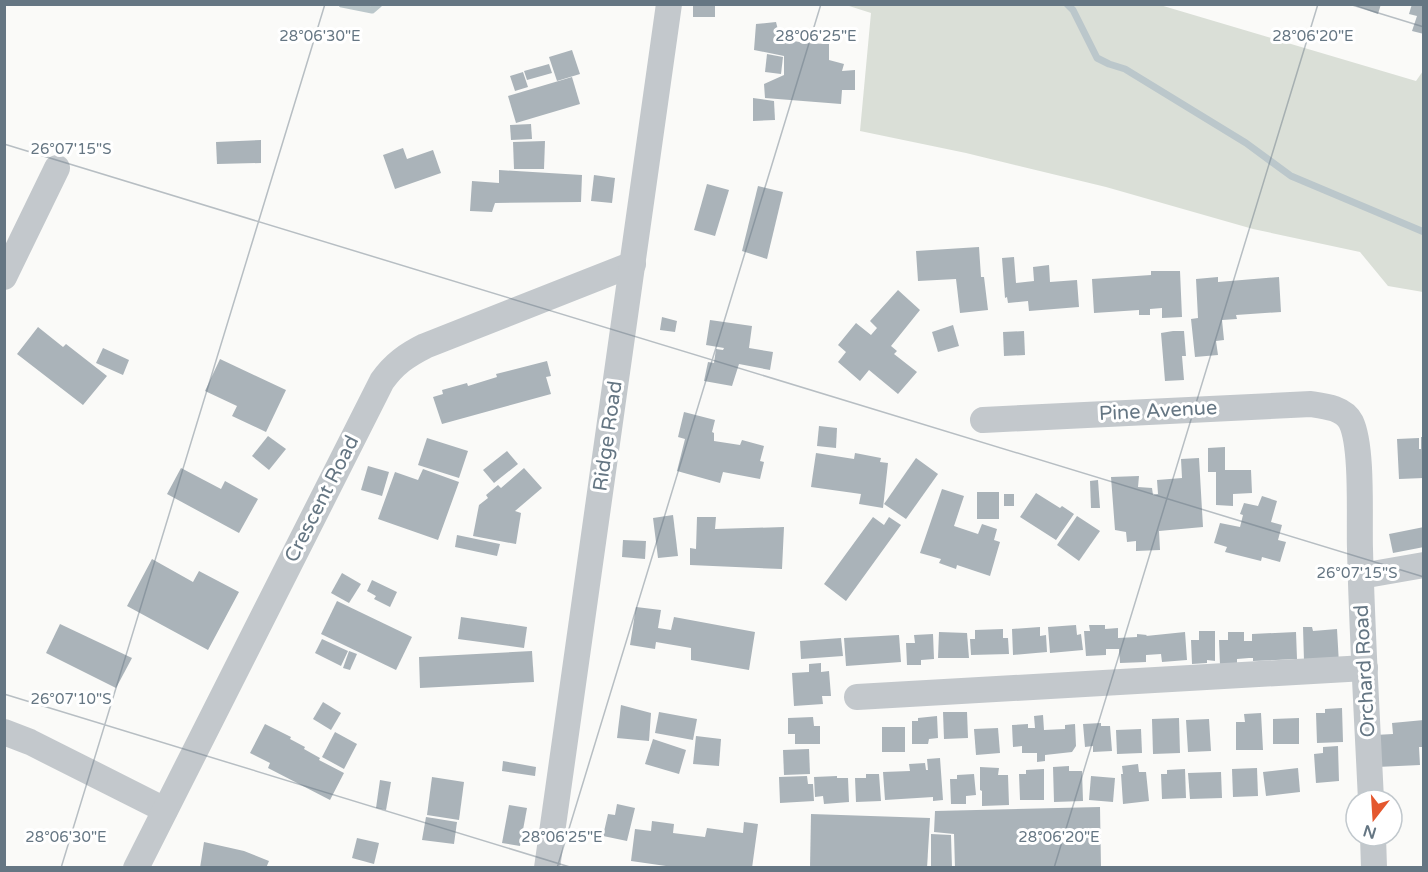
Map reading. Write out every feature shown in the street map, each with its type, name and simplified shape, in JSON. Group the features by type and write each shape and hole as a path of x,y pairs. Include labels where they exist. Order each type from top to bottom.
{"street":[{"name":"Ridge Road","path":"547,867 669,4"},
{"path":"6,270 57,168"},
{"name":"Crescent Road","path":"136,867 376,392 392,367 425,346 633,264"},
{"name":"Pine Avenue","path":"983,420 1311,404 1334,409"},
{"name":"Orchard Road","path":"1334,409 1344,413 1350,419 1357,439 1370,788"},
{"path":"1361,576 1424,565"},
{"path":"857,697 1365,668"},
{"path":"4,732 30,742 165,810"},
{"path":"1373,848 1374,867"}],"shaded area":[{"path":"846,5 1160,5 1416,81 1423,71 1423,292 1388,286 1360,252 1253,229 1106,187 966,153 860,131 871,13"}],"building":[{"path":"1350,4 1381,4 1378,14"},
{"path":"1412,4 1424,4 1424,34 1412,31 1417,16 1409,14"},
{"path":"693,5 715,5 715,17 693,17"},
{"path":"776,22 780,38 804,43 829,44 829,60 844,64 842,71 855,70 855,90 842,90 841,104 765,98 764,84 784,75 784,56 754,50 756,24"},
{"path":"572,50 580,74 557,81 549,57"},
{"path":"767,54 783,57 781,74 765,72"},
{"path":"549,64 552,73 527,80 524,71"},
{"path":"523,72 528,87 515,91 510,76"},
{"path":"572,77 580,104 516,123 508,96"},
{"path":"753,98 774,101 775,120 753,121"},
{"path":"531,124 532,139 511,140 510,125"},
{"path":"261,140 261,163 217,164 216,142"},
{"path":"545,141 544,169 514,169 513,142"},
{"path":"403,148 407,159 433,150 441,173 395,189 383,155"},
{"path":"499,170 582,175 581,202 495,203 492,212 470,211 472,181 499,183"},
{"path":"594,175 615,178 612,203 591,201"},
{"path":"707,184 729,190 715,236 694,230"},
{"path":"758,186 783,192 767,259 742,251"},
{"path":"979,247 981,277 984,277 988,310 960,313 956,279 918,281 916,251"},
{"path":"1014,257 1016,283 1034,281 1033,267 1049,265 1050,282 1077,280 1079,307 1029,311 1028,301 1008,303 1007,297 1005,298 1002,258"},
{"path":"1151,271 1180,271 1182,317 1162,318 1162,308 1150,309 1150,315 1139,315 1139,310 1094,313 1092,279 1151,275"},
{"path":"1218,277 1218,282 1279,277 1281,312 1236,315 1237,319 1222,320 1224,340 1216,341 1218,355 1195,357 1191,319 1198,318 1196,279"},
{"path":"898,290 920,310 891,346 897,351 894,354 917,372 898,394 869,370 860,381 838,362 846,352 838,345 856,323 871,335 877,328 870,321"},
{"path":"662,317 677,321 675,332 660,330"},
{"path":"710,320 752,326 749,348 773,352 770,370 739,364 732,386 704,381 708,362 714,363 716,349 723,350 724,348 706,345"},
{"path":"953,325 959,346 938,352 932,332"},
{"path":"38,327 63,347 66,344 107,376 83,405 17,354"},
{"path":"1024,331 1025,355 1004,356 1003,332"},
{"path":"1184,331 1186,356 1182,356 1184,380 1165,381 1161,333"},
{"path":"103,348 129,360 123,375 96,363"},
{"path":"220,359 286,390 266,432 232,416 237,406 205,391"},
{"path":"547,361 551,376 546,377 551,394 442,424 433,397 443,394 442,390 467,383 468,386 497,377 496,374"},
{"path":"684,412 715,420 712,432 714,441 740,445 742,440 764,446 760,461 764,462 760,479 723,472 720,483 677,471 685,439 678,437"},
{"path":"819,426 837,428 836,448 817,446"},
{"path":"268,436 286,449 269,470 252,456"},
{"path":"1421,437 1424,437 1424,478 1399,479 1397,439 1419,438 1419,449 1421,449"},
{"path":"427,438 468,451 459,478 418,465"},
{"path":"1225,447 1225,470 1251,470 1252,493 1233,494 1233,506 1216,505 1216,472 1208,472 1208,448"},
{"path":"507,451 518,464 494,483 483,470"},
{"path":"816,453 854,459 855,453 881,458 880,462 888,463 883,508 859,504 861,494 811,487"},
{"path":"916,458 938,474 906,519 884,504"},
{"path":"1199,458 1203,527 1159,531 1160,550 1136,551 1136,541 1127,542 1126,532 1115,530 1111,477 1139,476 1138,487 1152,488 1153,495 1158,494 1157,480 1182,478 1181,459"},
{"path":"368,466 389,472 382,496 361,490"},
{"path":"181,468 221,489 225,481 258,499 239,533 167,494"},
{"path":"524,468 542,488 515,511 521,513 516,544 473,536 479,505 488,498 486,495 498,485 501,488"},
{"path":"423,469 459,482 438,540 378,519 395,472 418,480"},
{"path":"1098,480 1100,508 1091,508 1090,481"},
{"path":"942,489 964,496 954,526 978,534 982,524 997,529 994,540 1000,542 990,576 957,565 956,569 939,563 941,559 920,553"},
{"path":"977,492 999,492 999,519 977,519"},
{"path":"1036,493 1074,514 1056,540 1020,517"},
{"path":"1004,494 1014,494 1014,506 1004,506"},
{"path":"1262,496 1277,501 1271,522 1282,525 1278,540 1286,542 1280,562 1262,557 1261,561 1225,552 1227,547 1214,543 1220,523 1240,527 1243,515 1240,514 1244,503 1258,506"},
{"path":"673,515 678,556 658,558 653,518"},
{"path":"1077,516 1100,531 1079,561 1057,545"},
{"path":"697,517 716,517 715,529 784,527 782,569 690,565 690,548 696,549"},
{"path":"873,517 884,525 889,517 901,525 846,601 824,584"},
{"path":"1424,527 1424,547 1393,553 1389,534"},
{"path":"457,535 500,544 497,556 455,547"},
{"path":"623,540 646,541 645,559 622,557"},
{"path":"152,559 193,582 199,571 239,592 208,650 127,606"},
{"path":"342,573 361,584 349,603 331,593"},
{"path":"372,580 397,592 390,607 374,599 376,596 367,591"},
{"path":"337,601 412,637 396,670 321,634"},
{"path":"636,607 661,610 658,628 671,630 674,617 755,632 749,670 691,660 691,648 656,642 655,649 630,645"},
{"path":"461,617 527,627 524,648 458,639"},
{"path":"60,624 132,658 116,688 46,653"},
{"path":"1076,625 1077,635 1081,634 1083,650 1050,653 1048,627"},
{"path":"1089,625 1105,625 1105,629 1118,628 1118,638 1137,637 1137,634 1146,636 1185,632 1187,660 1162,662 1161,654 1146,655 1146,662 1120,663 1119,649 1106,649 1106,655 1086,656 1084,631 1090,631"},
{"path":"1040,627 1040,636 1046,635 1047,652 1013,655 1012,629"},
{"path":"1303,627 1312,627 1313,631 1337,629 1339,664 1304,661"},
{"path":"1003,629 1003,638 1008,638 1009,654 971,655 970,639 975,639 975,630"},
{"path":"1199,631 1215,631 1215,661 1207,660 1207,663 1192,664 1191,640 1199,640"},
{"path":"939,632 967,633 969,658 938,658"},
{"path":"1228,632 1244,632 1244,641 1252,641 1252,634 1296,632 1297,659 1253,661 1253,658 1249,658 1237,659 1237,664 1220,665 1219,640 1228,640"},
{"path":"933,634 934,659 921,660 921,665 907,665 906,643 915,643 914,635"},
{"path":"899,635 901,662 846,666 844,638"},
{"path":"841,638 843,656 801,659 800,641"},
{"path":"322,639 348,651 341,666 315,653"},
{"path":"349,651 357,654 350,670 343,668"},
{"path":"532,651 534,682 420,688 419,657"},
{"path":"821,663 821,672 829,671 831,696 822,696 823,704 794,706 792,673 809,672 809,664"},
{"path":"323,702 341,713 331,730 313,719"},
{"path":"621,705 651,713 649,741 617,738"},
{"path":"1342,708 1343,742 1317,743 1316,713 1325,713 1325,709"},
{"path":"659,712 697,719 693,740 655,733"},
{"path":"943,712 967,712 968,738 944,739"},
{"path":"1261,713 1263,750 1236,750 1236,722 1245,722 1244,714"},
{"path":"1043,715 1044,730 1065,729 1065,725 1075,724 1076,746 1072,752 1045,755 1045,761 1037,762 1037,753 1022,753 1022,746 1013,747 1012,725 1028,724 1028,728 1035,728 1034,716"},
{"path":"937,716 938,738 929,739 928,744 912,744 912,721"},
{"path":"813,717 814,726 820,726 820,744 795,744 795,734 788,734 788,718"},
{"path":"1179,718 1180,753 1153,754 1152,719"},
{"path":"1299,718 1299,744 1273,744 1273,719"},
{"path":"1209,719 1211,751 1188,752 1186,720"},
{"path":"1424,720 1424,747 1419,747 1420,765 1377,767 1375,735 1393,734 1392,723"},
{"path":"1101,723 1101,726 1110,726 1112,751 1093,752 1093,746 1085,747 1083,724"},
{"path":"265,724 291,737 290,739 320,758 319,760 344,773 330,800 268,768 270,763 250,753"},
{"path":"882,727 905,727 905,752 882,752"},
{"path":"998,728 1000,753 976,755 974,729"},
{"path":"1141,729 1142,753 1117,754 1116,730"},
{"path":"335,732 357,744 344,769 322,757"},
{"path":"696,736 721,739 719,766 693,764"},
{"path":"653,739 686,750 679,774 645,764"},
{"path":"1338,746 1339,781 1316,783 1314,754 1323,753 1323,747"},
{"path":"809,749 810,774 784,775 783,750"},
{"path":"940,758 943,800 933,801 933,797 885,800 883,772 910,771 909,764 925,763 926,770 928,770 927,759"},
{"path":"503,761 536,767 535,776 502,771"},
{"path":"1138,764 1139,772 1146,772 1149,801 1123,804 1122,766"},
{"path":"1069,766 1069,771 1082,771 1083,801 1054,802 1053,767"},
{"path":"980,767 999,768 998,775 1008,775 1009,805 982,806"},
{"path":"1257,768 1258,796 1233,797 1232,769"},
{"path":"1298,768 1300,792 1266,796 1263,772"},
{"path":"1044,769 1044,800 1020,800 1019,774 1026,774 1026,770"},
{"path":"1185,769 1186,798 1162,799 1161,774 1167,774 1167,770"},
{"path":"1221,772 1222,798 1190,799 1188,773"},
{"path":"866,774 879,774 881,801 856,802 855,778 866,778"},
{"path":"974,774 976,795 966,796 966,804 951,804 950,779 957,779 957,775"},
{"path":"807,776 808,784 813,784 814,801 780,803 779,777"},
{"path":"837,776 837,778 848,778 849,802 824,804 823,796 815,797 814,777"},
{"path":"1091,776 1115,778 1113,802 1089,800"},
{"path":"432,777 464,782 459,820 427,815"},
{"path":"380,780 391,782 386,810 376,808"},
{"path":"617,804 635,808 627,841 603,836 608,814 615,815"},
{"path":"509,805 527,808 520,846 502,843"},
{"path":"1100,807 1101,868 955,868 954,834 934,832 935,811"},
{"path":"811,814 930,818 927,868 810,868"},
{"path":"426,817 457,822 454,844 422,840"},
{"path":"652,821 674,824 673,833 705,837 707,828 743,833 744,822 758,824 752,868 680,868 631,861 635,829 651,831"},
{"path":"931,834 951,835 952,868 931,868"},
{"path":"357,838 379,843 374,864 352,858"},
{"path":"204,842 244,851 269,861 266,868 200,868"}],"waterway":[{"path":"342,4 372,10 379,4"},
{"path":"1067,4 1073,10 1097,58 1125,69 1246,143 1291,176 1424,232"}]}
